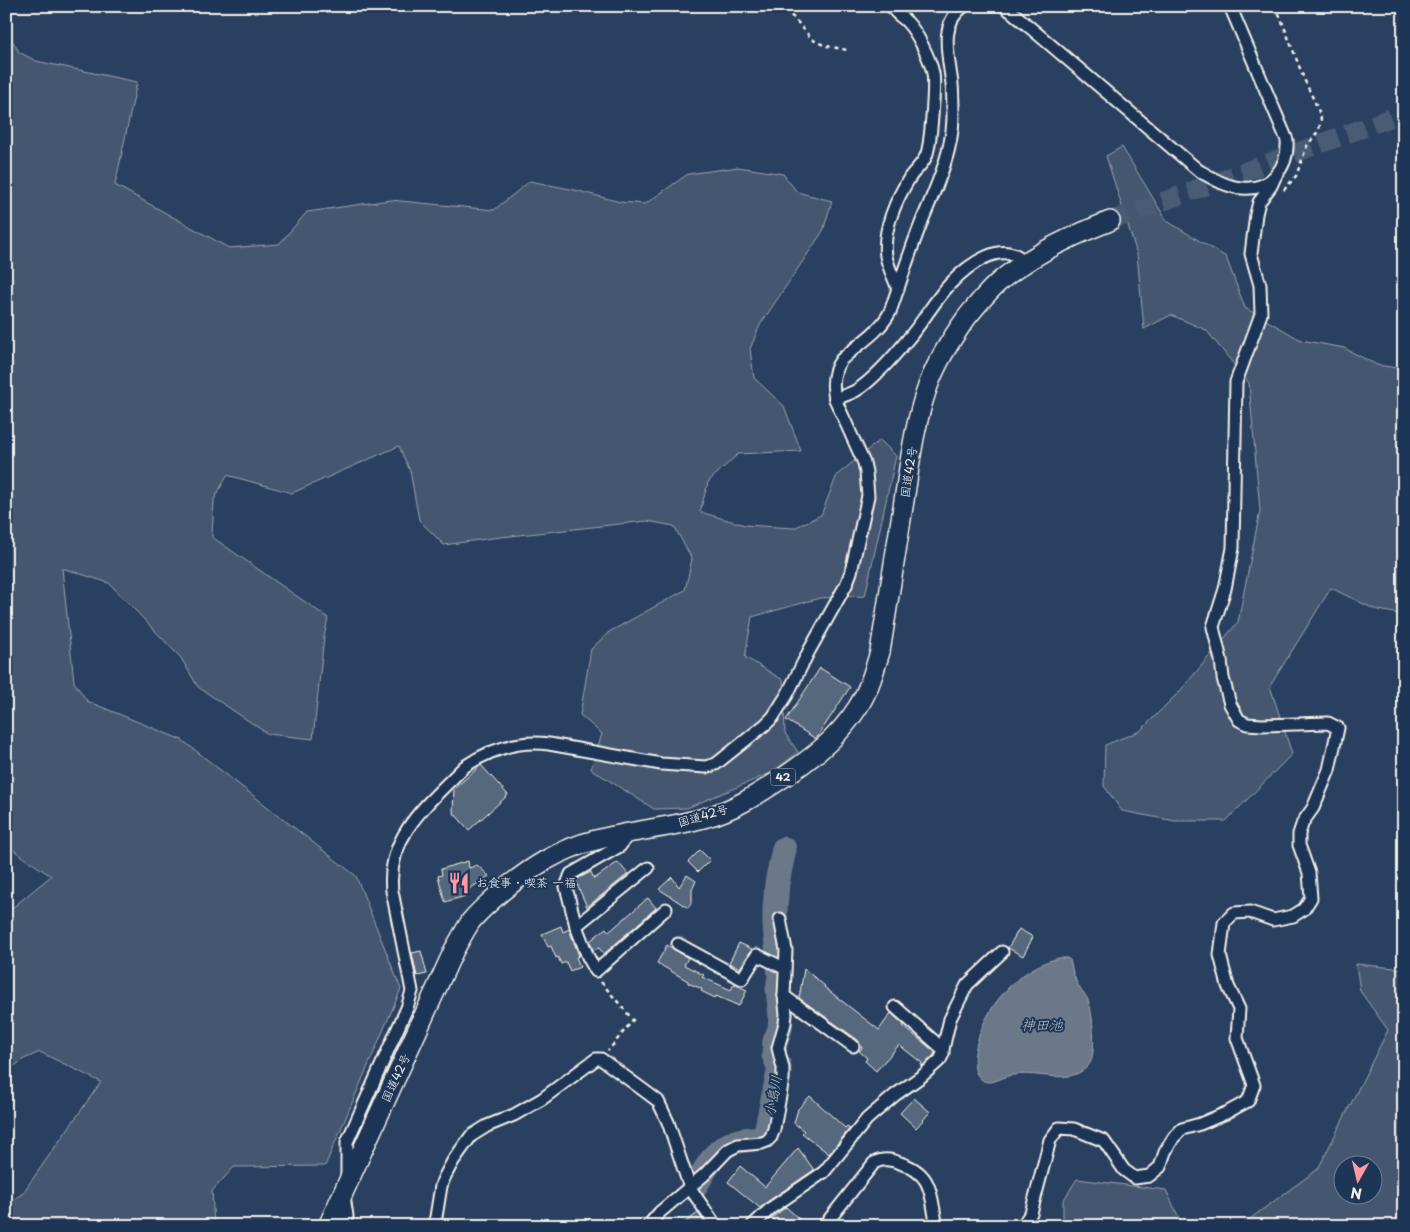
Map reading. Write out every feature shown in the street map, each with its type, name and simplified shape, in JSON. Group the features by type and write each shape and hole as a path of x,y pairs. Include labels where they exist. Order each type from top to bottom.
{"highway":[{"name":"国道42号","path":"328,1226 446,968 472,920 523,874 561,851 598,839 706,817 741,804 816,754 843,727 858,708 872,681 880,652 914,436 928,387 944,352 972,311 998,282 1026,262 1065,240 1110,221"}],"street":[{"path":"892,6 897,15 908,22 917,36 931,65 934,78 930,142 927,155 910,177 892,211 888,226 886,253 898,288"},
{"path":"346,1226 347,1216 343,1193 348,1168 346,1156 347,1142 407,1008 412,991 391,879 395,853 412,821 464,767 474,760 503,747 523,742 535,742 661,764 711,767 773,717 787,695 806,656 846,585 851,572 868,496 866,472 835,398 833,381 836,366 878,329 890,312 919,228 947,158 953,117 953,96 947,54 948,33 952,17 964,6"},
{"path":"1004,6 1198,170 1221,183 1242,188 1260,186 1282,169 1287,158 1287,140 1230,6"},
{"path":"1022,1226 1030,1213 1050,1140 1059,1128 1074,1129 1104,1141 1124,1170 1135,1178 1149,1176 1160,1167 1165,1152 1174,1137 1182,1129 1226,1114 1248,1101 1254,1085 1237,1038 1239,1009 1228,986 1220,955 1224,923 1234,913 1250,912 1273,920 1293,916 1304,909 1310,898 1309,873 1299,844 1299,834 1303,822 1313,808 1329,770 1338,728 1328,723 1262,725 1247,724 1239,720 1230,704 1213,627 1225,589 1233,548 1236,382 1261,314 1260,285 1251,254 1256,214 1259,202 1271,186 1276,175"},
{"path":"835,398 858,389 877,372 919,326 949,285 966,270 990,255 1005,252 1017,256 1026,262"},
{"path":"629,833 620,846 574,871 568,878 566,887 576,926 596,971 666,909"},
{"path":"576,926 648,868"},
{"path":"648,1226 660,1212 690,1188 728,1150 738,1145 762,1143 771,1137 783,1078 783,1068 778,1048 786,1014 784,968 786,950 780,919"},
{"path":"678,944 742,979 757,955 784,968"},
{"path":"752,1226 771,1208 824,1172 872,1114 936,1065 942,1057 942,1049 950,1019 967,985 1002,952"},
{"path":"784,996 854,1046"},
{"path":"896,1007 942,1049"},
{"path":"433,1226 444,1178 453,1161 471,1136 542,1099 596,1059 601,1059 658,1101 668,1122 690,1188 716,1226"},
{"path":"824,1226 874,1163 880,1159 889,1159 910,1166 925,1178 931,1190 937,1226"}],"path":[{"path":"778,6 794,18 816,42 847,50"},
{"path":"596,971 598,979 633,1020 601,1059"}],"shaded area":[{"path":"6,29 19,52 36,61 137,82 115,185 229,248 279,244 307,212 390,200 494,210 530,181 620,202 645,204 688,174 738,167 783,174 797,192 832,201 823,231 760,325 750,349 754,378 784,406 801,451 738,454 708,482 700,512 745,525 794,528 821,515 837,475 880,440 896,456 865,596 820,598 752,617 745,657 783,680 785,733 798,752 773,772 687,808 654,809 591,769 602,734 580,715 591,649 609,632 685,590 692,559 674,526 647,521 444,545 419,520 410,471 399,446 292,493 227,475 214,500 212,537 328,618 324,637 313,739 268,734 198,687 181,658 109,583 62,568 74,682 87,701 182,740 356,876 401,989 325,1166 234,1167 212,1191 214,1226 6,1226 6,1204 22,1194 101,1082 40,1052 24,1059 6,1072 6,913 51,876 6,845"},
{"path":"1122,147 1167,221 1226,257 1245,308 1301,340 1344,348 1377,365 1404,369 1404,615 1374,609 1331,588 1270,686 1292,754 1226,821 1175,821 1122,811 1104,786 1105,745 1140,731 1181,690 1238,622 1260,511 1249,383 1206,330 1171,315 1144,329 1137,254 1106,156"},
{"path":"1356,964 1404,969 1404,1226 1240,1226 1318,1169 1388,1030 1360,991"},
{"path":"1077,1179 1166,1190 1183,1226 1063,1226 1063,1201"}],"water":[{"name":"神田池","path":"1059,958 1070,960 1076,981 1089,1003 1094,1039 1093,1055 1090,1064 1082,1071 1070,1076 1056,1077 1020,1074 991,1082 983,1080 977,1075 975,1069 975,1052 985,1021 994,1006 1016,981 1029,971"}],"building":[{"path":"820,668 850,687 816,739 786,720"},
{"path":"481,765 508,795 469,830 453,812 454,789"},
{"path":"700,850 710,860 698,872 688,862"},
{"name":"お食事・喫茶 一福","path":"468,861 469,868 477,865 489,876 468,890 469,895 445,902 438,876 442,875 441,869"},
{"path":"618,862 628,874 587,907 576,882 577,879 591,872 594,879"},
{"path":"687,875 696,881 692,890 692,902 688,908 659,889 672,877 679,887"},
{"path":"648,898 656,908 604,954 599,948 593,950 590,941 606,928 609,932"},
{"path":"561,926 563,932 569,929 579,956 576,957 580,967 570,971 566,962 561,964 558,957 556,958 551,946 548,947 542,934"},
{"path":"1019,929 1033,937 1023,956 1008,948"},
{"path":"739,943 752,949 740,968 729,963"},
{"path":"667,945 688,958 684,965 704,975 702,977 731,990 734,984 747,990 739,1006 701,991 702,989 688,983 688,981 657,963"},
{"path":"421,951 427,974 417,976 412,953"},
{"path":"804,969 879,1030 891,1013 903,1026 935,1052 934,1055 922,1066 922,1063 899,1045 876,1071 865,1061 867,1058 859,1051 862,1048 858,1040 799,998"},
{"path":"810,1096 845,1128 847,1126 850,1128 829,1154 802,1133 804,1131 794,1123 798,1109"},
{"path":"914,1098 930,1112 916,1128 900,1113"},
{"path":"798,1148 814,1170 760,1208 728,1182 740,1166 765,1187"},
{"path":"787,1206 807,1226 781,1226 772,1218"},
{"path":"698,1213 707,1226 680,1226"}],"waterway":[{"name":"小島川","path":"693,1189 720,1150 735,1142 763,1137 766,1132 779,1072 779,1066 774,1055 781,1016 775,909 777,883 784,849"}],"tunnel":[{"path":"1110,221 1404,113"}],"place":[{"name":"お食事・喫茶 一福","path":"459,883"}]}
